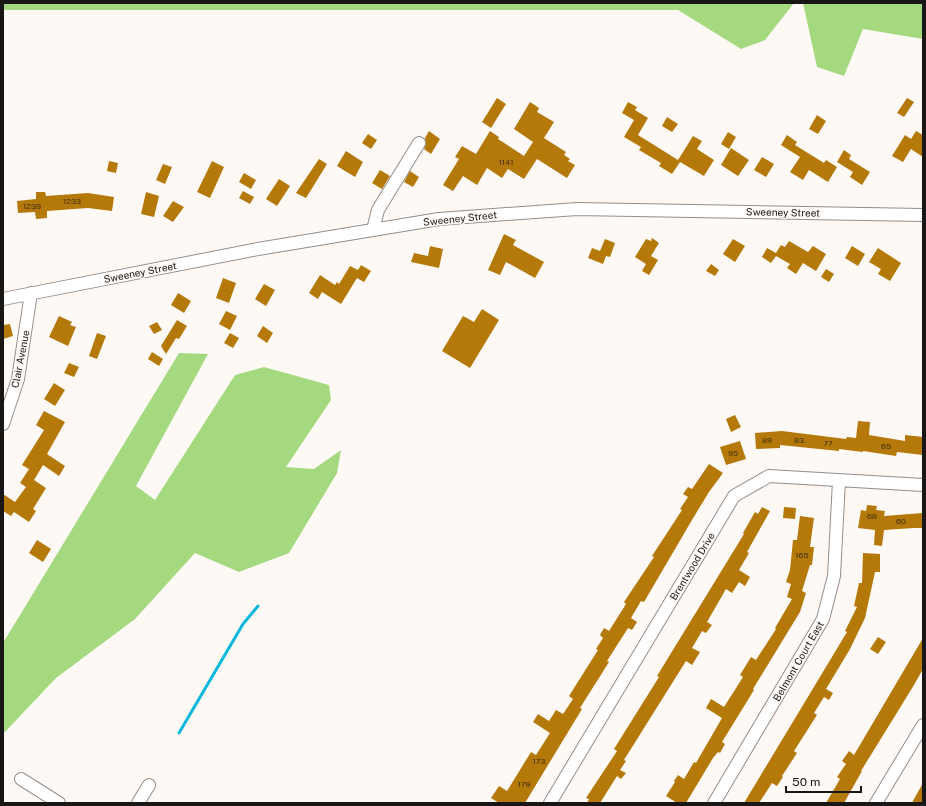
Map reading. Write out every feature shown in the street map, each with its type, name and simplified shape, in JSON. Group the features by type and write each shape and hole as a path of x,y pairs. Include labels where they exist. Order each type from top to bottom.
{"street":[{"path":"373,230 378,210 419,143"},
{"name":"Sweeney Street","path":"3,299 246,252 439,219 577,209 923,215"},
{"name":"Clair Avenue","path":"3,424 18,379 32,293"},
{"name":"Brentwood Drive","path":"550,803 734,496 769,476 923,485"},
{"name":"Belmont Court East","path":"714,803 823,619 834,576 839,481"},
{"path":"876,803 923,725"},
{"path":"21,779 59,803"},
{"path":"138,803 149,785"}],"green space":[{"path":"3,3 794,3 765,40 741,49 678,10 3,10"},
{"path":"803,3 923,3 923,39 863,29 844,76 817,67"},
{"path":"179,353 208,354 136,486 155,500 235,375 264,367 329,385 331,400 286,467 314,469 341,450 337,473 289,553 239,572 195,553 135,619 56,678 5,732 3,732 3,643"}],"building":[{"path":"497,98 506,104 491,128 482,122"},
{"path":"907,98 914,102 904,117 897,113"},
{"path":"530,102 539,108 537,112 554,122 544,138 566,152 564,155 570,159 568,161 575,165 567,178 537,159 524,179 508,169 502,178 487,168 477,185 463,176 453,191 443,185 459,159 455,157 462,146 476,154 490,131 499,137 498,139 524,156 533,142 514,129"},
{"path":"628,102 637,107 635,110 648,118 638,135 678,160 693,136 702,141 697,149 714,160 704,176 680,162 672,174 659,166 661,163 639,150 641,147 624,137 634,120 622,113"},
{"path":"817,115 826,121 818,134 809,129"},
{"path":"667,117 678,124 672,132 662,126"},
{"path":"429,131 440,139 431,154 424,149 426,144 425,138"},
{"path":"916,131 923,135 923,157 911,149 903,162 892,156 905,135 911,139"},
{"path":"728,132 736,137 729,149 721,144"},
{"path":"368,134 377,140 371,149 362,143"},
{"path":"787,135 797,142 795,145 824,163 826,160 837,167 828,182 809,170 803,180 790,172 800,157 781,145"},
{"path":"731,148 749,160 738,176 721,165"},
{"path":"844,150 851,155 849,159 870,172 862,185 850,177 853,172 837,162"},
{"path":"346,151 363,162 355,177 337,166"},
{"path":"762,157 774,164 766,177 754,170"},
{"path":"319,159 327,164 306,198 296,193"},
{"path":"109,161 118,163 116,173 107,171"},
{"path":"212,161 224,167 210,198 197,192"},
{"path":"163,164 172,167 165,184 156,180"},
{"path":"380,170 390,176 382,189 372,183"},
{"path":"410,171 419,177 413,187 404,182"},
{"path":"244,173 256,180 251,189 239,182"},
{"path":"279,179 290,186 277,206 266,199"},
{"path":"243,191 254,197 250,204 239,198"},
{"path":"36,192 45,192 46,196 88,193 114,197 112,211 88,208 47,211 47,218 36,219 35,212 18,213 17,201 36,199"},
{"path":"146,192 159,196 154,217 141,214"},
{"path":"173,201 184,207 173,222 163,216"},
{"path":"504,234 516,240 513,245 544,262 535,278 506,262 500,275 488,270"},
{"path":"652,238 659,243 651,256 658,260 649,275 642,271 646,264 635,257 646,239 651,241"},
{"path":"605,239 615,243 610,257 606,256 603,264 588,258 592,248 600,251"},
{"path":"733,239 745,246 735,262 723,254"},
{"path":"789,241 808,252 813,246 826,254 816,271 803,263 796,274 787,268 790,264 776,256 771,263 762,257 767,248 776,253 781,245 785,247"},
{"path":"430,246 443,249 439,268 411,262 414,253 428,256"},
{"path":"852,246 865,254 858,266 845,258"},
{"path":"878,248 901,263 890,281 878,274 881,269 869,262"},
{"path":"711,264 719,270 715,276 706,271"},
{"path":"361,265 371,271 364,282 357,278 341,304 322,292 318,299 309,293 320,275 335,285 337,282 339,284 350,266 358,270"},
{"path":"826,269 834,274 829,282 821,277"},
{"path":"223,278 236,283 229,303 216,298"},
{"path":"264,284 275,290 266,306 255,299"},
{"path":"178,293 191,301 184,313 171,305"},
{"path":"482,309 499,320 470,368 442,351 463,316 474,322"},
{"path":"226,311 237,316 230,330 219,324"},
{"path":"59,316 72,322 70,325 76,327 68,346 49,337"},
{"path":"177,320 187,326 179,339 176,338 166,354 161,346"},
{"path":"157,322 162,330 154,334 149,326"},
{"path":"10,324 13,336 3,339 3,325"},
{"path":"263,326 273,333 267,343 257,336"},
{"path":"97,333 106,336 97,359 89,356"},
{"path":"230,333 239,338 233,348 224,343"},
{"path":"152,352 163,359 159,366 148,359"},
{"path":"69,363 79,367 74,377 64,373"},
{"path":"54,383 65,390 55,406 44,399"},
{"path":"44,411 65,422 47,454 65,466 59,476 43,465 34,480 46,488 33,509 36,511 29,522 14,512 11,516 3,511 3,494 15,502 26,487 20,483 29,469 22,465 44,430 36,425"},
{"path":"735,415 741,427 731,432 726,419"},
{"path":"858,421 870,422 869,435 905,441 905,435 923,437 923,455 897,452 896,456 863,451 839,449 839,451 780,445 780,448 756,449 755,433 782,431 846,439 847,437 856,438"},
{"path":"740,441 746,459 726,465 720,447"},
{"path":"709,464 723,473 709,492 644,602 641,601 631,618 637,622 632,630 628,628 607,661 609,662 580,708 582,709 525,803 499,803 491,798 499,786 507,791 531,752 536,755 550,733 533,722 538,714 549,721 556,710 563,714 573,699 569,696 598,650 596,649 603,638 600,635 604,628 609,631 626,604 624,602 654,557 652,556 682,510 680,509 688,497 683,494 688,487 692,489"},
{"path":"867,505 877,506 876,510 885,511 884,516 923,513 923,528 884,530 882,546 874,545 875,530 858,528 861,510 866,511"},
{"path":"762,507 770,511 747,552 749,553 739,570 750,577 745,586 739,582 732,593 726,589 707,622 712,625 706,633 702,631 692,648 700,652 692,665 686,661 624,760 626,761 620,770 626,773 621,779 617,776 600,803 587,803 589,799 586,798 617,751 614,749 659,677 657,676 744,534 743,533 755,512 758,514"},
{"path":"784,507 796,508 795,519 783,518"},
{"path":"800,516 814,518 810,547 814,547 812,565 810,565 802,591 806,593 800,612 722,742 725,744 720,753 718,752 713,758 686,803 677,803 666,796 678,775 684,779 694,762 696,763 722,718 706,708 711,699 724,707 743,677 740,675 751,657 756,660 776,629 775,628 792,599 787,597 791,584 786,582 790,570 793,540 797,540"},
{"path":"37,540 51,549 43,562 29,553"},
{"path":"863,553 880,554 880,572 875,572 865,618 850,649 826,689 833,693 829,700 824,697 814,713 817,715 794,751 797,753 777,786 772,783 759,803 744,803 847,632 845,631 857,607 854,606 859,583 862,583"},
{"path":"878,637 886,642 878,654 870,649"},
{"path":"923,638 923,669 914,685 861,771 844,803 826,803 840,779 837,777 846,764 842,761 849,751 854,755"},
{"path":"923,783 923,803 912,803 914,799"}],"waterway":[{"path":"179,733 243,624 258,606"}]}
